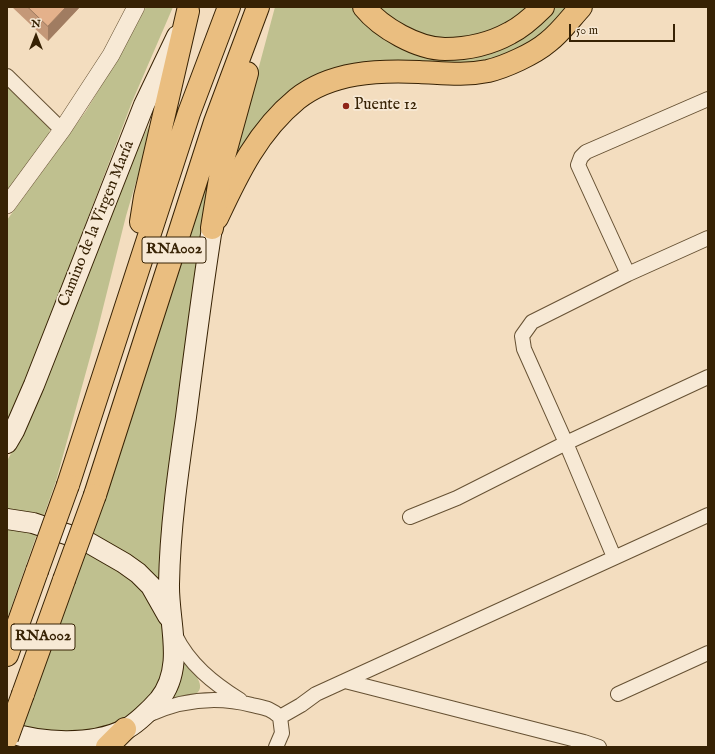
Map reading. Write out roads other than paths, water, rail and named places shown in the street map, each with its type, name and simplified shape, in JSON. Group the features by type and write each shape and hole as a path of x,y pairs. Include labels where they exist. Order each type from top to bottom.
{"main road":[{"name":"RNA002","path":"7,656 68,485 189,114 229,7"},
{"name":"RNA002","path":"7,738 95,495 216,122 259,7"},
{"path":"108,747 159,700 171,678 174,657 168,586 175,500 204,279 223,160 245,79 259,7"},
{"path":"364,7 381,24 398,35 420,44 444,50 487,43 510,34 543,7"},
{"path":"212,228 238,173 257,142 276,118 299,98 319,86 341,77 367,72 419,72 458,75 489,71 520,59 548,42 581,7"},
{"path":"132,285 145,197 189,9"},
{"name":"Camino de la Virgen María","path":"7,443 14,431 34,385 144,105 189,9"},
{"path":"7,519 33,523 84,540 124,563 138,573 151,586 164,606 172,626"},
{"path":"7,732 39,738 76,741 107,736 132,724"}],"street":[{"path":"7,205 62,130 111,55 136,7"},
{"path":"7,76 62,130"},
{"path":"628,274 578,165 581,158 586,152 708,99"},
{"path":"614,557 566,443 524,349 522,336 532,322 628,274 708,238"},
{"path":"410,517 456,498 566,443 708,378"},
{"path":"280,717 316,694 708,515"},
{"path":"172,626 186,654 200,671 243,703"},
{"path":"618,694 708,653"},
{"path":"345,681 599,747"},
{"path":"132,724 170,706 195,702 226,700 271,710 280,717 282,733 276,747"}],"place":[{"name":"Puente 12","path":"346,106"}]}
